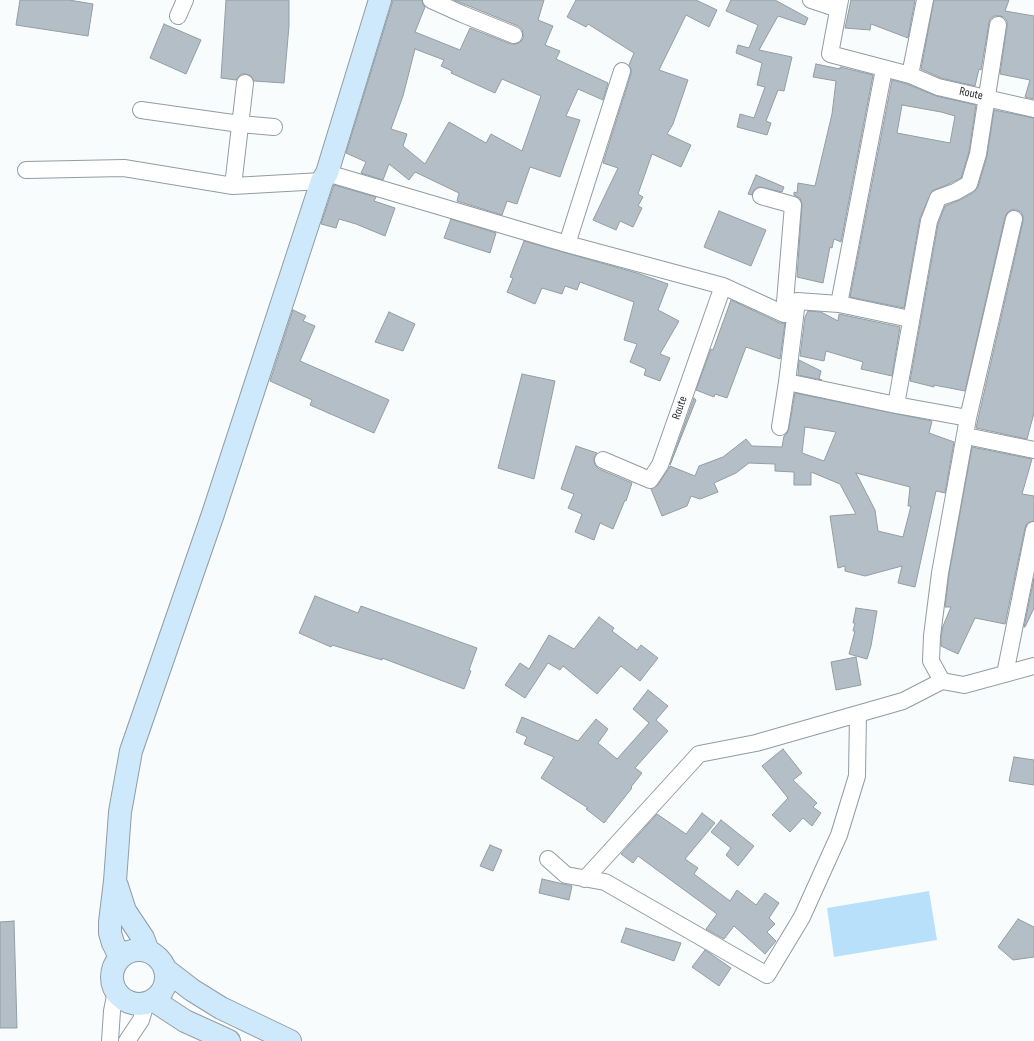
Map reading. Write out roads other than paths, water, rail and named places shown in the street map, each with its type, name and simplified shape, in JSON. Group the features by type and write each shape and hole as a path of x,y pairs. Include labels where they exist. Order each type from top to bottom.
{"street":[{"path":"178,16 185,0"},
{"path":"120,957 110,933 110,922 115,881 120,812 131,751 213,514 324,177 380,0"},
{"path":"431,0 514,35"},
{"path":"811,0 839,4"},
{"path":"910,75 925,0"},
{"name":"Route","path":"839,4 830,54 910,75 938,87 1034,108"},
{"path":"896,405 910,319 929,221 938,198 955,192 969,184 978,154 998,25"},
{"path":"839,304 884,69"},
{"path":"567,244 622,71"},
{"path":"233,186 245,83"},
{"path":"141,110 240,124 274,127"},
{"path":"26,170 124,168 233,186 324,177 723,286 784,314 793,205 761,196"},
{"path":"942,681 931,661 932,636 940,573 966,436 968,418 1014,219"},
{"name":"Route","path":"603,460 650,480 660,465 723,286"},
{"path":"780,427 797,301 839,304 910,319"},
{"path":"787,382 896,405 968,418"},
{"path":"966,436 1034,450"},
{"path":"1005,674 1034,530"},
{"path":"585,879 700,754 756,743 903,701 942,681 964,685 1034,666"},
{"path":"548,859 566,875 605,882 767,975 802,917 839,835 857,776 858,714"},
{"path":"115,881 125,911 143,938 148,951"},
{"path":"229,1041 185,1021 150,1002 137,1004 121,998 112,981 112,971 120,957 130,951 148,951 156,955 166,970 192,990 221,1008 290,1041"},
{"path":"127,1041 141,1020 150,1002 159,995 166,983 166,970"},
{"path":"110,1041 112,1011 116,991"}]}
